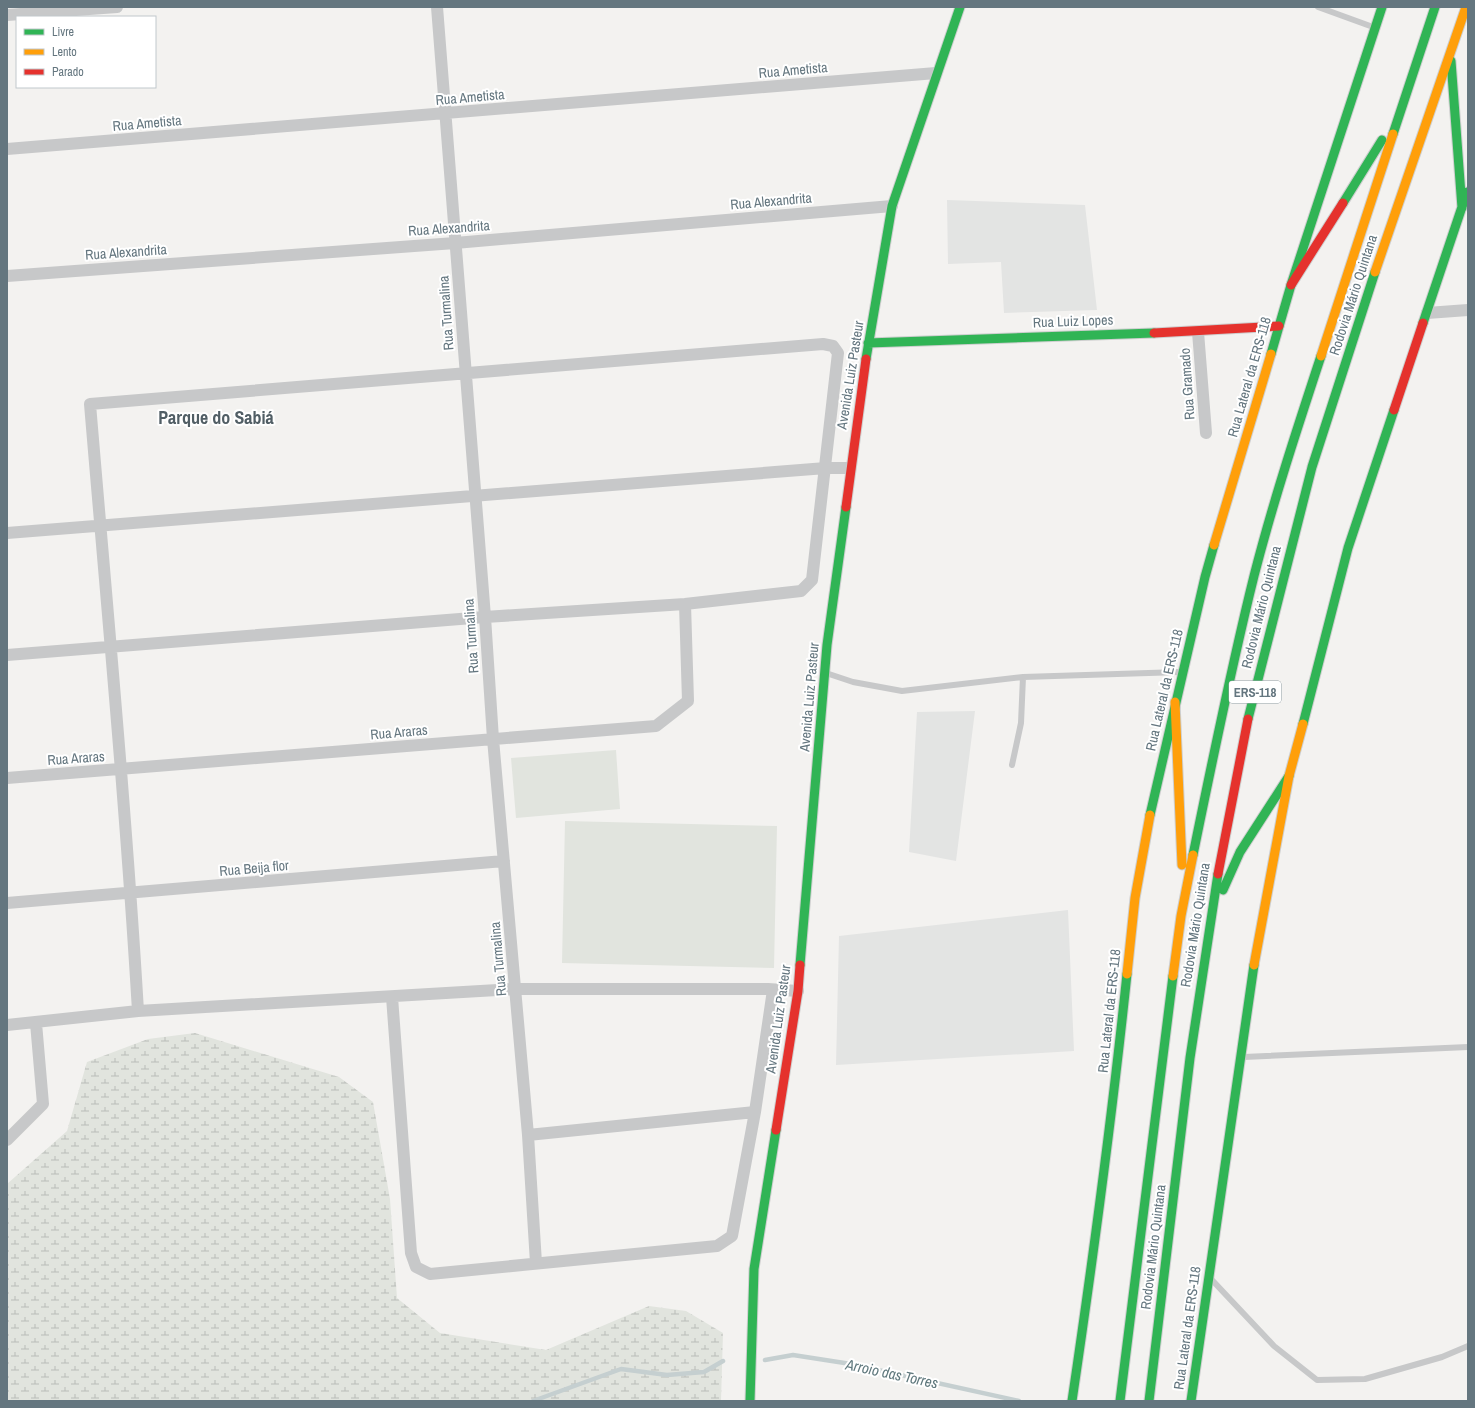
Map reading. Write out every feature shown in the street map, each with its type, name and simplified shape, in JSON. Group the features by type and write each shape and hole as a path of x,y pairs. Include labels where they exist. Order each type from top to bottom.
{"main road":[{"name":"Avenida Luiz Pasteur","path":"750,1401 754,1269 798,992 825,672 850,468 868,343 892,206 936,73 960,7"},
{"name":"Rua Lateral da ERS-118","path":"1072,1401 1089,1288 1116,1078 1135,898 1148,822 1205,577 1291,285 1382,7"},
{"name":"Rodovia Mário Quintana","path":"1120,1401 1181,916 1219,726 1254,576 1287,458 1435,7"},
{"name":"Rodovia Mário Quintana","path":"1149,1401 1190,1058 1210,919 1245,732 1312,467 1380,255 1425,121 1466,7"},
{"path":"1450,53 1462,208"},
{"path":"1291,285 1400,112"},
{"name":"Rua Lateral da ERS-118","path":"1190,1401 1258,937 1289,776 1348,548 1468,189"},
{"name":"Rua Luiz Lopes","path":"868,343 1198,332 1279,326"},
{"path":"1175,702 1176,762 1182,825 1181,916"},
{"path":"1210,919 1240,852 1289,776"}],"street":[{"path":"7,15 117,7"},
{"name":"Rua Turmalina","path":"437,7 444,114 485,617 493,739 528,1135 536,1263"},
{"name":"Rua Ametista","path":"7,149 936,73"},
{"name":"Rua Alexandrita","path":"7,276 455,243 892,206"},
{"path":"1427,313 1468,310"},
{"name":"Rua Gramado","path":"1198,332 1206,434"},
{"path":"7,655 111,647 485,617 685,604 801,590 812,580 838,353 833,346 823,344 466,375 90,404 111,647 131,893 138,1011"},
{"path":"7,533 826,468 850,468"},
{"name":"Rua Araras","path":"7,778 656,726 688,701 685,604"},
{"name":"Rua Beija flor","path":"7,903 504,861"},
{"path":"7,1025 138,1011 515,989 773,990 798,992"},
{"path":"392,997 411,1253 416,1267 430,1274 717,1246 732,1236 755,1112 773,990"},
{"path":"7,1140 43,1104 36,1022"},
{"path":"528,1135 755,1112"}],"lane":[{"path":"1318,7 1375,28"},
{"path":"825,672 853,682 902,691 1023,677 1182,672"},
{"path":"1012,765 1021,723 1023,677"},
{"path":"1240,1057 1468,1047"},
{"path":"1208,1276 1274,1346 1316,1380 1365,1379 1442,1357 1468,1346"}],"shaded area":[{"path":"947,200 1085,205 1097,310 1004,313 1001,262 948,264"},
{"path":"975,711 956,861 909,852 917,712"},
{"path":"1068,910 1074,1051 836,1065 839,936"}],"green space":[{"path":"616,750 620,809 516,818 511,758"},
{"path":"565,821 777,826 774,968 562,963"},
{"path":"195,1033 339,1077 373,1102 390,1199 397,1298 440,1333 546,1350 649,1306 686,1311 723,1333 721,1401 7,1401 7,1184 67,1131 87,1062 148,1039"}],"waterway":[{"name":"Arroio das Torres","path":"765,1360 793,1355 851,1364 1019,1401"},
{"name":"Arroio das Torres","path":"533,1401 621,1369 667,1375 704,1372 723,1361"}],"traffic: fast":[{"path":"866,359 892,206 960,7"},
{"path":"1271,354 1291,285 1382,7"},
{"path":"1393,134 1435,7"},
{"path":"1451,61 1462,208"},
{"path":"1343,203 1382,140"},
{"path":"1423,323 1467,192"},
{"path":"1248,719 1312,467 1375,272"},
{"path":"868,343 1154,333"},
{"path":"1193,855 1230,680 1261,548 1294,438 1321,356"},
{"path":"1303,724 1348,548 1394,410"},
{"path":"800,965 827,645 846,507"},
{"path":"1150,815 1205,577 1214,545"},
{"path":"1223,890 1240,852 1289,776"},
{"path":"1149,1401 1190,1058 1218,874"},
{"path":"1191,1401 1254,965"},
{"path":"1072,1401 1102,1188 1127,974"},
{"path":"1120,1401 1173,976"},
{"path":"750,1401 754,1269 776,1130"}],"traffic: slow":[{"path":"1375,272 1466,7"},
{"path":"1321,356 1393,134"},
{"path":"1214,545 1271,354"},
{"path":"1175,702 1182,865"},
{"path":"1254,965 1289,776 1303,724"},
{"path":"1127,974 1135,898 1150,815"},
{"path":"1173,976 1181,916 1193,855"}],"traffic: jam":[{"path":"1291,285 1343,203"},
{"path":"1394,410 1423,323"},
{"path":"1154,333 1279,326"},
{"path":"846,507 866,359"},
{"path":"1218,874 1248,719"},
{"path":"776,1130 798,991 800,965"}],"district":[{"name":"Parque do Sabiá","path":"216,418"}]}
